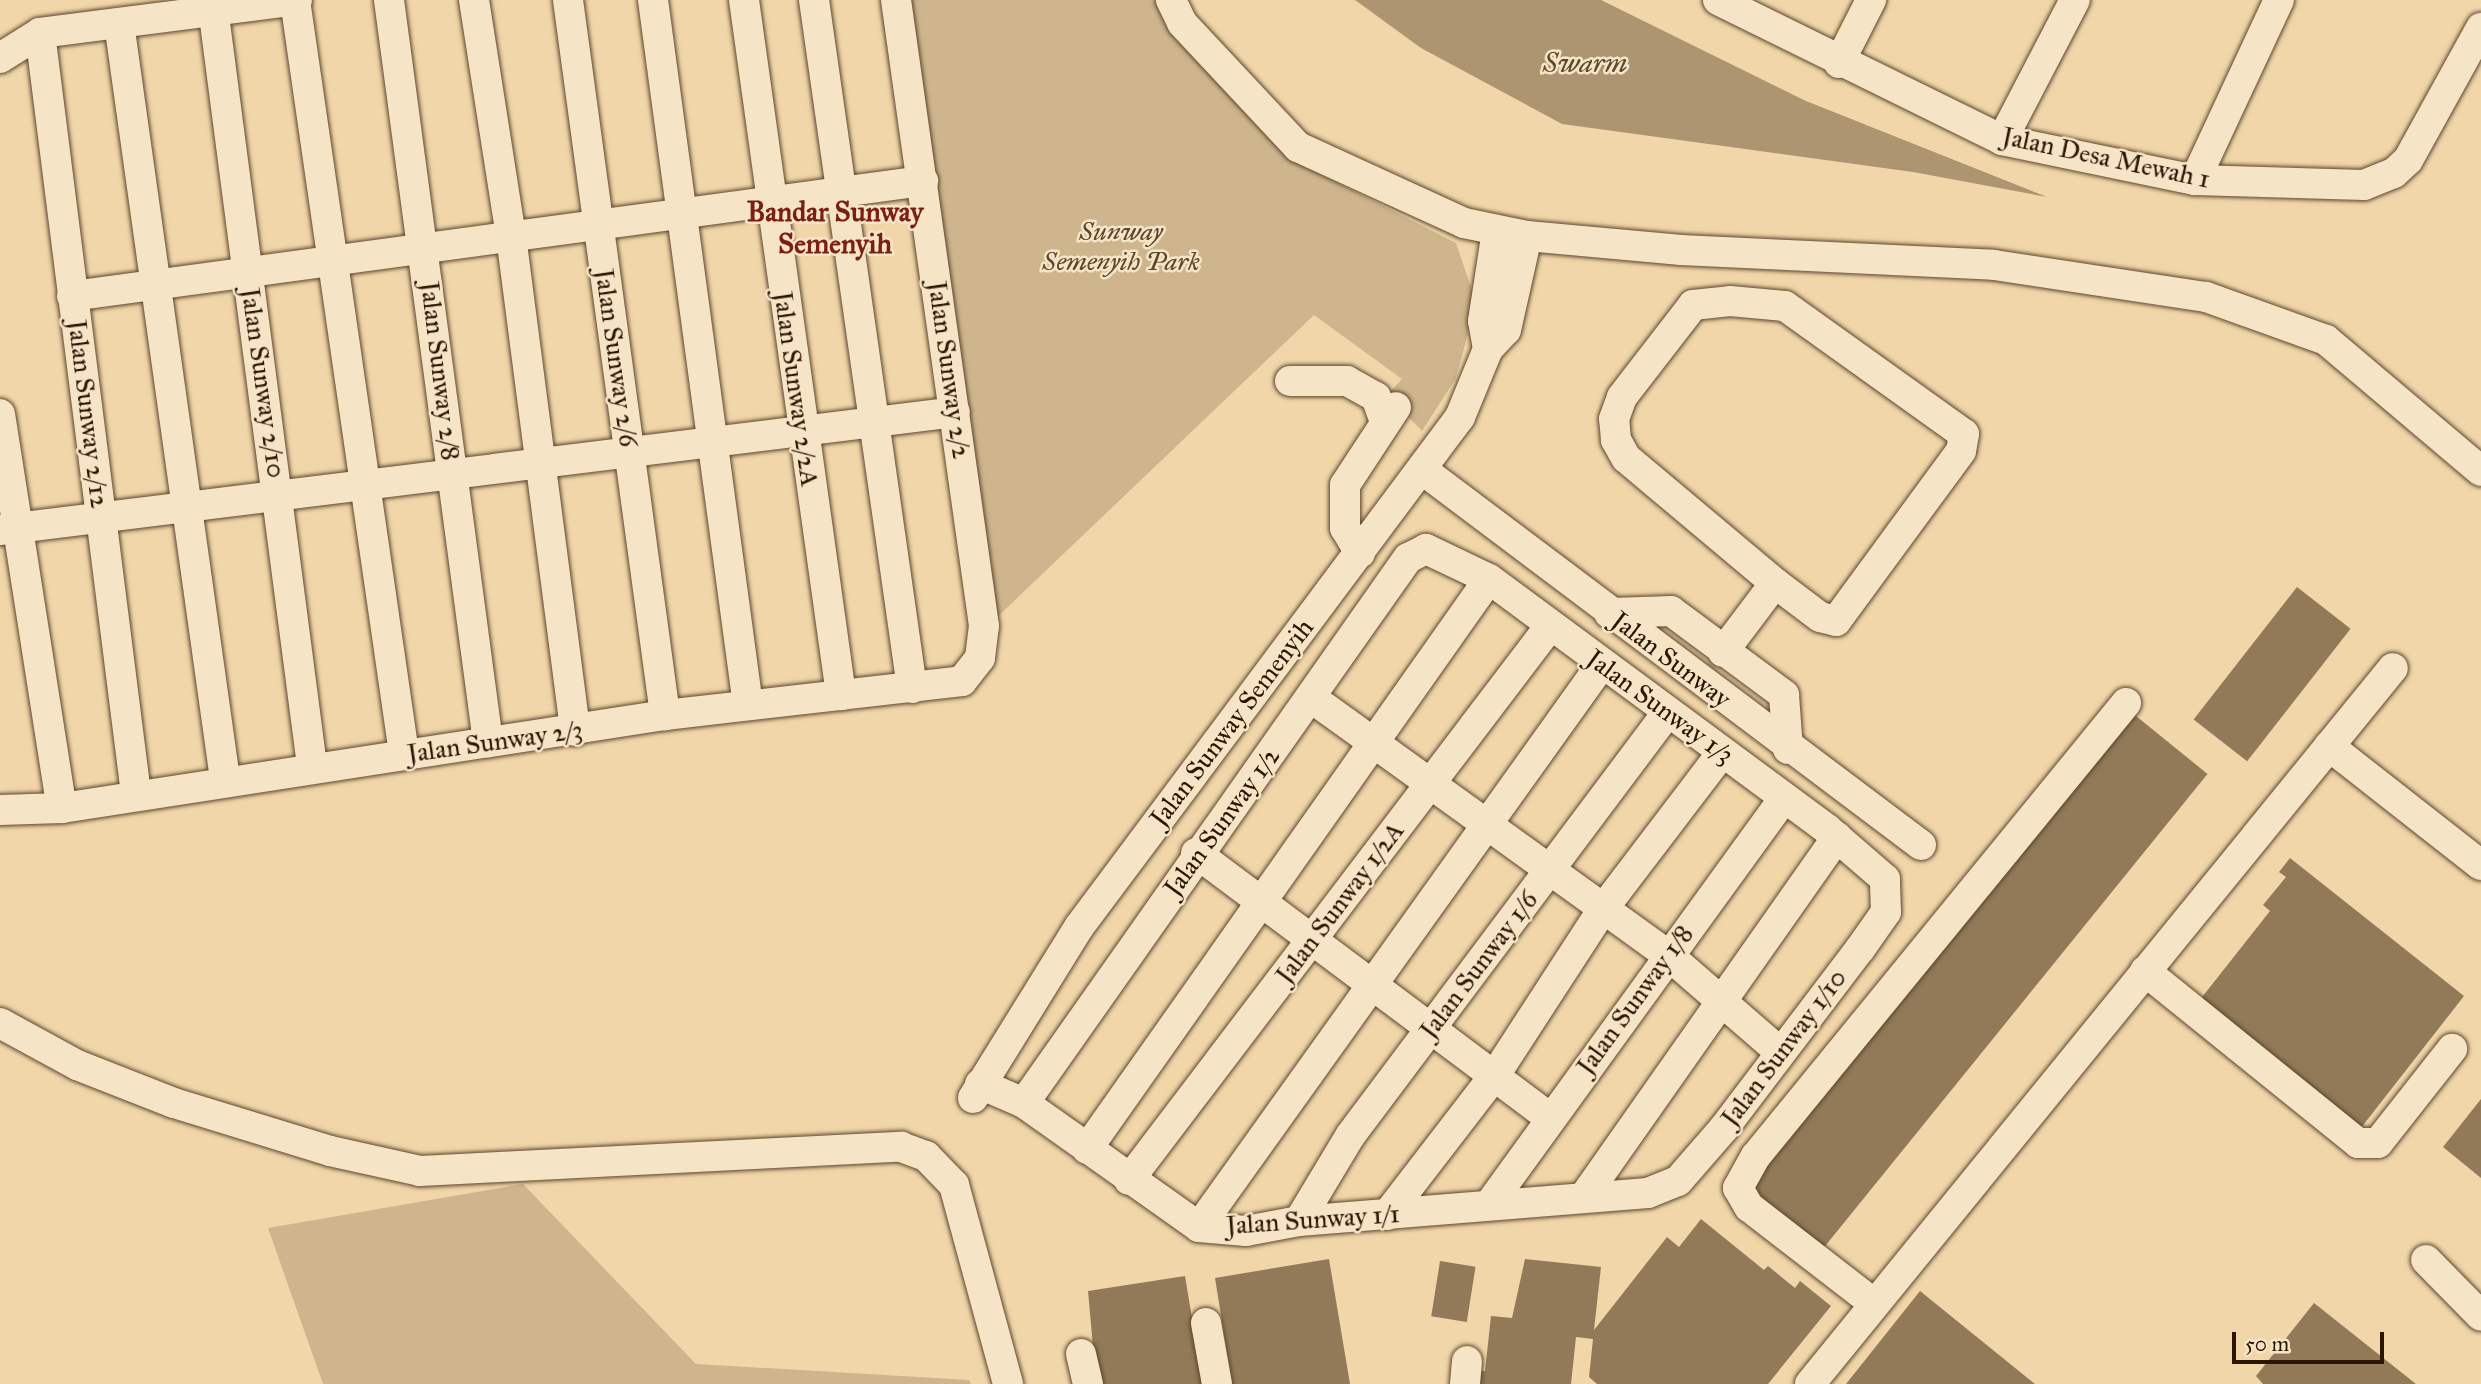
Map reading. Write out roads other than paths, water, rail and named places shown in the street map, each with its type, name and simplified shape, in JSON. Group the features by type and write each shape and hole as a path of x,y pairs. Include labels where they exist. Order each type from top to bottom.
{"street":[{"path":"0,58 40,33 119,23 213,5 296,0 404,754"},
{"name":"Jalan Sunway 2/8","path":"389,0 488,742"},
{"path":"474,0 511,236 575,732"},
{"name":"Jalan Sunway 2/6","path":"568,0 665,715"},
{"path":"653,0 685,213 748,705"},
{"name":"Jalan Sunway 2/2A","path":"744,0 801,431 841,695"},
{"path":"814,0 878,421 912,688"},
{"name":"Jalan Sunway 2/2","path":"896,0 984,626 980,658"},
{"path":"1171,0 1182,23 1298,147 1464,223 1527,236 1681,250 1994,265 2206,297 2326,340 2481,471"},
{"name":"Jalan Desa Mewah 1","path":"1717,0 1760,10 1839,63 2002,140 2195,180 2364,186 2394,173 2408,160 2481,28"},
{"path":"1839,63 1871,0"},
{"path":"2002,140 2075,0"},
{"path":"2195,180 2280,0"},
{"name":"Jalan Sunway 2/10","path":"213,5 279,495 312,766"},
{"path":"119,23 159,283 225,779"},
{"name":"Jalan Sunway 2/12","path":"40,33 136,794"},
{"path":"72,296 923,181"},
{"name":"Jalan Sunway Semenyih","path":"1488,349 1483,321 1497,231"},
{"name":"Jalan Sunway Semenyih","path":"982,1081 1079,927 1360,552 1424,471 1460,417 1488,349 1506,330 1527,236"},
{"path":"1730,301 1786,306 1964,434 1961,451 1836,621 1820,617 1775,583 1626,458 1616,440 1614,419 1622,397 1693,306 1730,301"},
{"path":"1290,381 1347,381 1376,397 1391,414 1345,485 1345,528 1360,552"},
{"path":"9,529 955,412"},
{"path":"0,414 9,529 62,808"},
{"name":"Jalan Sunway","path":"1424,471 1788,749 1921,845"},
{"name":"Jalan Sunway 1/3","path":"1426,549 1489,579 1601,665 1837,837 1885,879"},
{"name":"Jalan Sunway 1/2","path":"1024,1103 1196,853 1313,699 1408,558 1426,549"},
{"path":"1087,1149 1265,904 1489,579"},
{"path":"1723,652 1775,583"},
{"path":"1609,613 1671,611 1784,695 1788,749"},
{"name":"Jalan Sunway 1/2A","path":"1129,1180 1550,626"},
{"name":"Jalan Sunway 2/3","path":"0,810 62,808 225,779 575,732 665,715 962,681 980,658"},
{"path":"1199,1227 1601,665"},
{"path":"1810,1384 1872,1302 2393,668"},
{"path":"1313,699 1668,955 1780,1052"},
{"path":"1872,1302 1749,1207 1738,1188 1756,1156 2126,703"},
{"name":"Jalan Sunway 1/6","path":"1299,1221 1350,1136 1667,713"},
{"path":"2329,746 2481,864"},
{"path":"1387,1215 1495,1075 1604,909 1722,753"},
{"name":"Jalan Sunway 1/8","path":"1489,1205 1549,1117 1784,798"},
{"path":"1584,1197 1837,837"},
{"path":"1196,853 1434,1026 1549,1117"},
{"name":"Jalan Sunway 1/10","path":"1648,1193 1678,1181 1886,912 1885,879"},
{"path":"2145,971 2358,1143 2378,1143 2452,1049"},
{"path":"0,1023 77,1065 174,1103 330,1151 420,1171 901,1146 926,1156 954,1185 1008,1384"},
{"name":"Jalan Sunway 1/1","path":"982,1081 1024,1103 1129,1180 1199,1227 1246,1231 1299,1221 1648,1193"},
{"path":"2426,1260 2481,1316"},
{"path":"1206,1323 1217,1384"},
{"path":"1081,1354 1088,1384"}],"water":[{"name":"Swarm","path":"1355,0 1601,0 1806,101 2047,197 1913,172 1562,124 1421,48"}],"district":[{"name":"Bandar Sunway Semenyih","path":"835,228"}],"park label":[{"name":"Sunway Semenyih Park","path":"1121,247"}]}
